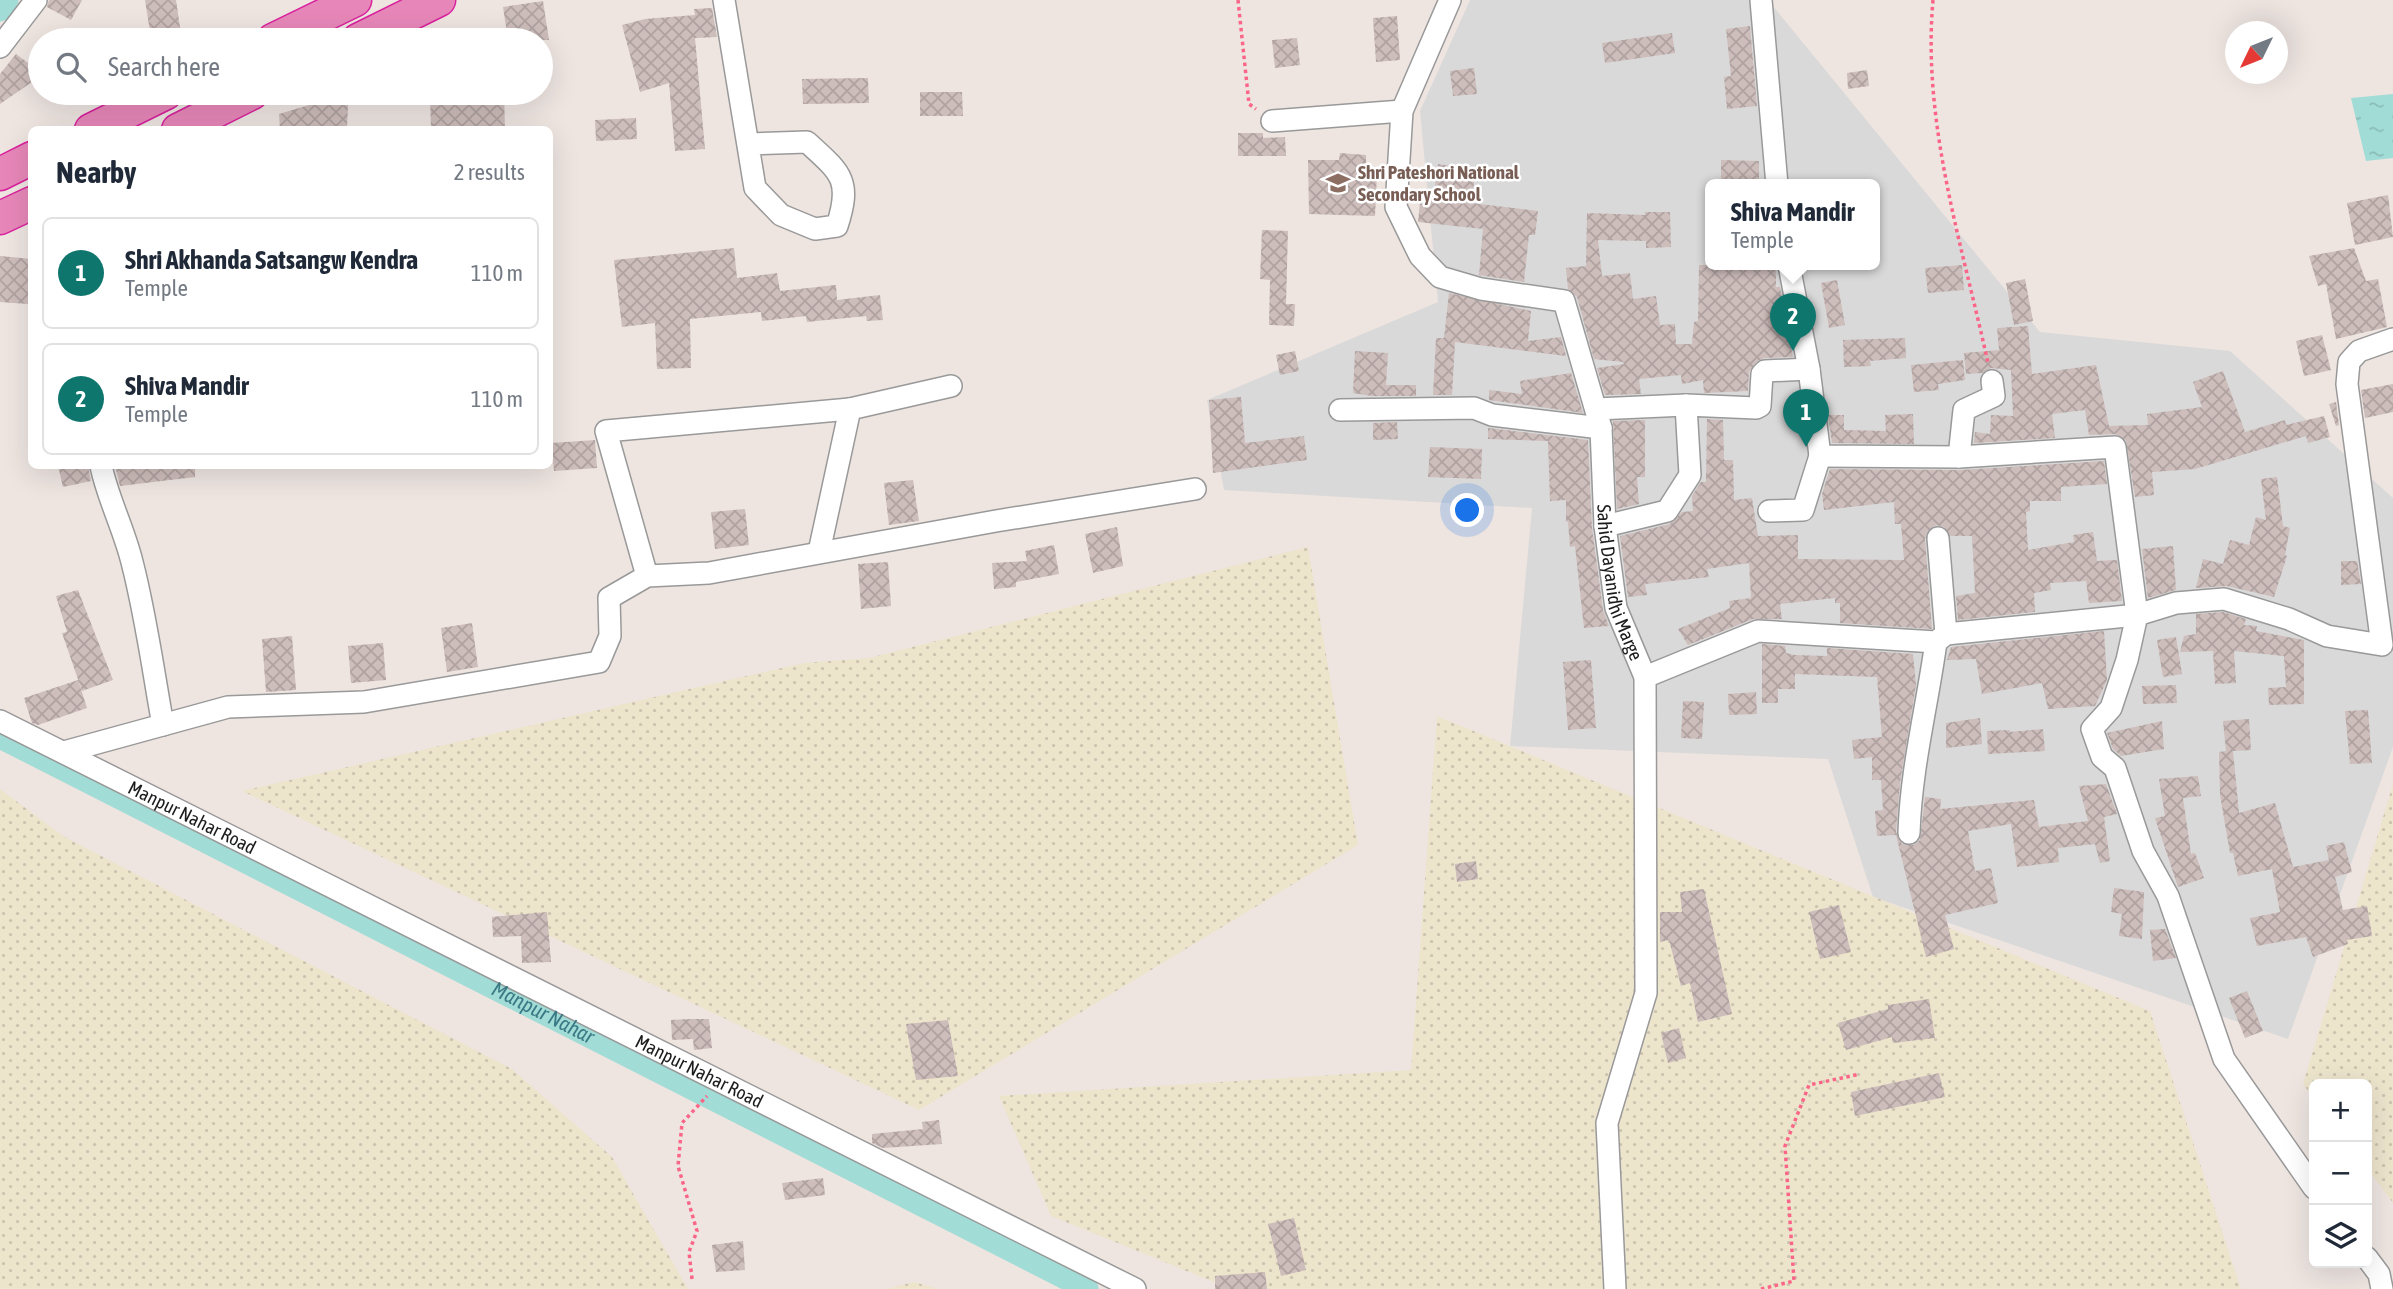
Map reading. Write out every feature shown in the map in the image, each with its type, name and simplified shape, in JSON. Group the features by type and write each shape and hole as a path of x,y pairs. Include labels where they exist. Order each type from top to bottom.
{"highway":[{"path":"298,28 355,0"},
{"path":"382,28 439,0"},
{"path":"98,126 141,105"},
{"path":"186,126 228,105"},
{"path":"0,174 28,160"},
{"path":"0,218 28,204"}],"street":[{"path":"0,47 36,0"},
{"path":"724,0 755,187 781,215 815,229 836,226 846,198 836,169 807,142 748,144"},
{"name":"Sahid Dayanidhi Marge","path":"1450,0 1402,111 1396,206 1420,256 1440,277 1481,289 1564,301 1598,418 1605,526 1616,608 1645,677 1646,993 1607,1123 1615,1289"},
{"path":"1761,0 1776,179"},
{"path":"1272,121 1402,111"},
{"path":"1769,511 1803,510 1820,456 1809,369 1790,270"},
{"path":"1645,677 1758,631 1941,638 2137,615 2176,603 2224,599 2289,619 2327,636 2382,645 2347,384 2349,362 2359,351 2393,340"},
{"path":"1339,410 1474,408 1492,415 1598,418 1686,405 1756,408 1760,406 1762,374 1765,371 1809,369"},
{"path":"1959,457 1964,410 1994,396 1992,381"},
{"path":"647,576 606,431 850,409 951,386"},
{"path":"1605,526 1667,511 1690,475 1686,405"},
{"path":"819,552 850,409"},
{"path":"1820,456 1959,457 2115,447 2137,615 2127,660 2111,708 2092,729 2102,757 2115,768 2143,852 2168,896 2224,1059 2309,1181"},
{"path":"102,469 105,487 128,544 146,615 163,725"},
{"path":"64,752 228,707 364,702 599,662 610,636 609,598 647,576 709,573 1195,489"},
{"path":"1909,833 1914,763 1941,638 1938,538"},
{"name":"Manpur Nahar Road","path":"0,721 1135,1289"},
{"path":"2372,1265 2379,1274 2382,1289"}],"path":[{"path":"1238,0 1249,104 1272,121"},
{"path":"1933,0 1930,35 1944,184 1959,230 1992,381"},
{"path":"1761,1289 1794,1281 1785,1146 1809,1085 1860,1074"},
{"path":"692,1279 689,1252 697,1231 678,1166 682,1123 718,1080"}],"shaded area":[{"path":"1470,0 1768,0 2040,332 2230,351 2393,498 2393,747 2288,1039 1873,897 1828,759 1510,746 1532,508 1224,490 1207,400 1438,302 1420,111"},
{"path":"1308,547 1358,845 919,1110 242,791 804,663 869,658"},
{"path":"1437,716 2150,1011 2241,1289 1231,1289 1051,1216 999,1096 1411,1070"},
{"path":"2393,784 2393,1203 2372,1175 2372,1079 2309,1079 2309,1092 2303,1084"},
{"path":"0,789 63,836 512,1069 612,1157 688,1289 0,1289"},
{"path":"914,1282 938,1289 887,1289"}],"water":[{"path":"2393,94 2393,158 2366,161 2351,98"}],"building":[{"path":"49,0 82,0 71,20 47,7"},
{"path":"145,0 176,0 180,28 149,28"},
{"path":"543,1 547,28 506,28 503,7"},
{"path":"712,8 717,37 695,38 705,149 675,151 669,83 640,92 622,25 645,19 695,15 694,9"},
{"path":"1397,16 1400,60 1376,62 1373,18"},
{"path":"1750,26 1757,106 1727,109 1724,77 1731,76 1726,29"},
{"path":"1672,33 1675,53 1605,63 1602,43"},
{"path":"1297,38 1300,65 1275,68 1272,40"},
{"path":"16,54 28,63 28,85 0,104 0,74"},
{"path":"1474,68 1477,94 1453,96 1450,71"},
{"path":"1867,70 1869,86 1848,89 1847,73"},
{"path":"868,78 869,103 803,104 802,79"},
{"path":"920,92 962,92 963,116 920,116"},
{"path":"309,105 348,105 347,126 280,126 279,114"},
{"path":"430,105 504,105 505,126 431,126"},
{"path":"636,118 637,139 596,141 595,120"},
{"path":"1238,133 1263,133 1263,138 1285,137 1286,156 1238,156"},
{"path":"1340,153 1366,155 1366,174 1377,174 1375,216 1309,214 1308,160 1339,160"},
{"path":"1721,160 1759,161 1759,179 1721,179"},
{"path":"1438,164 1476,170 1471,203 1538,211 1535,235 1529,235 1524,282 1479,275 1483,229 1418,222 1421,192 1434,194"},
{"path":"2388,195 2393,237 2355,245 2347,203"},
{"path":"1645,212 1670,212 1671,247 1646,248 1646,241 1598,240 1602,276 1630,273 1633,299 1656,296 1660,325 1675,324 1676,344 1692,344 1694,322 1698,321 1699,265 1705,265 1705,270 1776,270 1776,287 1780,287 1793,357 1764,358 1756,362 1749,372 1748,391 1704,393 1703,380 1682,384 1681,375 1639,379 1641,394 1605,395 1597,368 1624,364 1594,359 1577,297 1568,289 1566,268 1586,266 1587,213 1645,215"},
{"path":"1262,230 1288,231 1286,304 1295,304 1294,326 1269,325 1270,280 1260,279"},
{"path":"734,248 737,278 777,273 780,291 836,285 837,300 880,295 883,320 867,321 866,316 807,322 806,316 762,321 761,312 690,319 691,368 657,369 655,323 622,327 614,260"},
{"path":"2354,248 2366,281 2378,279 2387,327 2336,339 2326,284 2318,286 2309,256"},
{"path":"0,256 28,259 28,304 0,302"},
{"path":"1962,265 1964,290 1928,293 1925,268"},
{"path":"2025,279 2033,321 2014,325 2006,283"},
{"path":"1837,280 1845,325 1829,328 1821,283"},
{"path":"1449,293 1531,311 1528,341 1561,337 1566,356 1455,342 1452,395 1433,395 1436,338 1444,338"},
{"path":"2028,326 2032,374 2096,365 2109,426 2148,425 2147,414 2202,407 2193,382 2223,371 2245,432 2285,420 2286,425 2324,416 2330,437 2308,443 2306,436 2195,469 2152,472 2154,495 2135,497 2126,440 2115,434 2089,435 2085,410 2052,414 2055,438 1974,443 1975,432 1990,434 1991,415 2013,416 2011,370 1991,368 1982,373 1966,374 1964,353 1999,350 1997,328"},
{"path":"2322,335 2331,370 2304,376 2296,341"},
{"path":"1905,338 1906,358 1870,361 1871,366 1844,367 1843,340"},
{"path":"1295,351 1299,371 1280,375 1276,355"},
{"path":"1355,351 1388,353 1386,385 1416,385 1416,396 1353,393"},
{"path":"1963,360 1965,380 1938,384 1939,390 1914,392 1911,365"},
{"path":"1571,373 1583,413 1489,400 1489,390 1522,394 1520,381"},
{"path":"2393,384 2393,412 2365,418 2361,390"},
{"path":"1241,397 1245,443 1304,436 1307,460 1213,473 1209,400"},
{"path":"2336,402 2339,425 2336,426 2329,404"},
{"path":"1913,414 1914,444 1832,443 1828,415 1844,415 1844,430 1886,431 1885,415"},
{"path":"1707,419 1723,420 1724,460 1733,460 1734,500 1752,498 1758,536 1798,535 1798,559 1904,560 1901,524 1895,524 1894,502 1824,510 1822,494 1830,469 1960,470 2104,461 2107,484 2061,487 2061,501 2030,501 2030,511 2026,512 2028,550 2074,542 2073,535 2093,532 2097,561 2117,560 2122,601 2089,603 2086,581 2050,583 2051,590 2034,593 2035,612 1958,620 1956,596 1975,593 1972,536 1951,536 1944,527 1936,525 1927,532 1925,539 1932,629 1840,623 1840,603 1835,603 1835,598 1780,604 1782,619 1753,619 1688,645 1678,629 1730,608 1729,601 1751,598 1749,563 1707,569 1709,577 1645,584 1647,595 1628,597 1620,536 1670,524 1682,512 1693,511 1692,496 1701,482 1706,482"},
{"path":"1645,420 1645,477 1637,477 1639,504 1617,509 1613,421"},
{"path":"1397,422 1398,439 1373,440 1373,423"},
{"path":"1488,428 1588,440 1592,528 1603,610 1609,626 1584,628 1575,546 1570,547 1566,521 1566,500 1550,501 1548,441 1488,439"},
{"path":"595,440 597,468 554,471 553,443"},
{"path":"1430,447 1482,449 1481,479 1428,477"},
{"path":"59,469 89,469 91,481 63,487"},
{"path":"116,469 195,469 195,477 120,486"},
{"path":"2277,477 2283,526 2290,528 2287,556 2274,597 2227,586 2196,588 2203,559 2223,564 2230,540 2249,545 2256,517 2266,520 2261,479"},
{"path":"913,480 919,521 889,525 884,483"},
{"path":"745,509 749,545 715,549 711,512"},
{"path":"1117,527 1123,566 1093,573 1085,534"},
{"path":"1054,545 1059,574 1016,582 1016,587 994,589 992,563 1027,561 1025,551"},
{"path":"2173,546 2176,590 2148,598 2142,549"},
{"path":"2341,561 2357,561 2361,584 2341,585"},
{"path":"888,562 891,606 861,609 858,564"},
{"path":"78,590 113,680 82,691 62,633 67,632 56,596"},
{"path":"2223,612 2246,619 2244,625 2257,626 2256,631 2304,640 2304,704 2269,705 2268,688 2286,687 2284,656 2234,651 2236,683 2215,684 2213,651 2180,652 2184,636 2196,634 2196,614"},
{"path":"472,623 478,667 447,672 441,628"},
{"path":"2104,631 2107,680 2095,706 2048,709 2042,683 1982,694 1976,659 1947,660 1951,647"},
{"path":"292,636 296,690 266,692 262,639"},
{"path":"2176,637 2182,674 2163,677 2157,640"},
{"path":"383,643 386,680 351,683 348,646"},
{"path":"1762,644 1785,646 1786,653 1795,655 1827,656 1827,648 1913,654 1916,685 1900,783 1896,832 1902,844 1914,845 1920,840 1925,797 1941,799 1940,809 2034,800 2039,827 2088,821 2079,786 2106,784 2117,814 2104,817 2110,861 2100,863 2095,844 2058,848 2059,862 2017,867 2011,824 1968,831 1975,871 1991,868 1998,903 1945,915 1954,949 1926,957 1896,835 1877,836 1875,811 1883,810 1881,780 1872,780 1872,757 1854,759 1852,740 1882,737 1877,677 1795,674 1795,689 1778,689 1778,703 1762,703"},
{"path":"1591,660 1596,728 1568,730 1563,662"},
{"path":"78,680 87,708 38,725 32,723 24,698"},
{"path":"2176,685 2177,703 2143,704 2142,686"},
{"path":"1756,692 1757,714 1729,715 1728,694"},
{"path":"1683,701 1704,702 1702,739 1681,738"},
{"path":"2368,710 2372,763 2350,764 2345,711"},
{"path":"1980,718 1982,744 1946,748 1946,723"},
{"path":"2249,719 2251,750 2233,751 2239,813 2275,803 2293,867 2329,860 2326,846 2344,842 2352,872 2335,877 2343,910 2367,906 2372,936 2347,940 2348,944 2313,957 2306,937 2257,946 2250,918 2280,912 2272,869 2238,876 2233,853 2230,853 2220,795 2219,752 2226,751 2223,721"},
{"path":"2162,721 2164,749 2121,756 2113,749 2107,733"},
{"path":"2043,729 2045,751 1988,754 1987,731"},
{"path":"2198,776 2201,796 2183,798 2191,854 2195,853 2204,878 2178,887 2155,818 2165,816 2159,779"},
{"path":"1476,861 1478,879 1457,882 1455,864"},
{"path":"2114,888 2144,892 2142,939 2119,936 2122,914 2111,912"},
{"path":"1704,889 1732,1014 1698,1022 1690,983 1681,986 1669,940 1660,942 1660,912 1682,912 1680,892"},
{"path":"1839,905 1851,952 1820,959 1809,912"},
{"path":"547,912 551,962 522,963 521,936 493,937 492,917"},
{"path":"2165,929 2176,958 2153,961 2150,930"},
{"path":"2247,991 2263,1031 2245,1038 2229,998"},
{"path":"1929,999 1935,1038 1893,1043 1892,1037 1846,1050 1838,1023 1888,1009 1888,1005"},
{"path":"709,1019 712,1048 694,1050 693,1039 672,1040 671,1020"},
{"path":"948,1020 958,1076 916,1080 906,1024"},
{"path":"1679,1028 1686,1058 1668,1063 1661,1033"},
{"path":"1939,1073 1945,1097 1855,1116 1851,1092"},
{"path":"939,1120 942,1144 883,1148 872,1143 872,1134 923,1129 922,1122"},
{"path":"823,1178 825,1195 785,1200 782,1183"},
{"path":"1294,1218 1306,1270 1281,1276 1268,1224"},
{"path":"743,1241 745,1270 716,1272 712,1245"},
{"path":"1265,1272 1267,1289 1215,1289 1215,1276"}],"waterway":[{"path":"0,10 7,0"},
{"name":"Manpur Nahar","path":"0,737 1087,1289"}],"place":[{"name":"Shri Pateshori National Secondary School","path":"1338,183"},
{"name":"Shiva Mandir","path":"1793,351"},
{"name":"Shri Akhanda Satsangw Kendra","path":"1806,447"}]}
